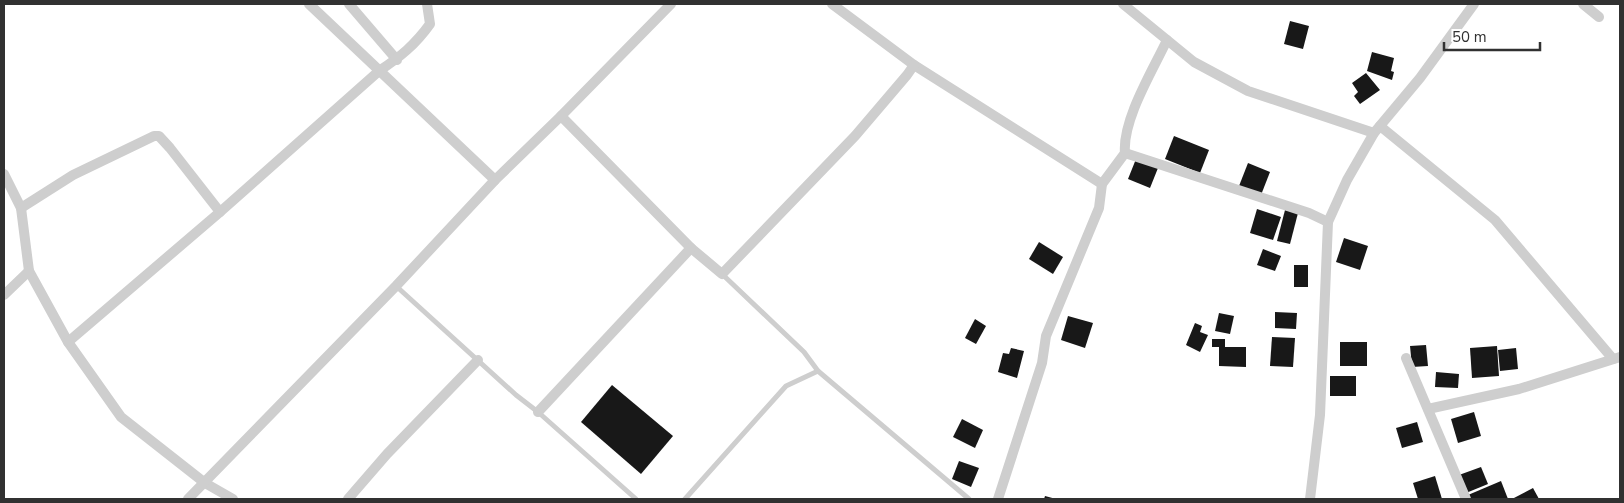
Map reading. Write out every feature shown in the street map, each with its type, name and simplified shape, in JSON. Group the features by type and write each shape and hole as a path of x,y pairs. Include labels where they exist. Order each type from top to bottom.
{"street":[{"path":"309,4 496,180"},
{"path":"349,4 397,60"},
{"path":"68,342 220,212 379,71 397,60 417,42 430,24 428,4"},
{"path":"188,499 396,286 496,180 671,4"},
{"path":"832,4 914,65 1102,184"},
{"path":"1123,4 1194,62 1248,91 1377,129 1495,220 1617,358 1519,390 1428,409"},
{"path":"1310,499 1320,415 1328,222 1347,180 1377,129 1420,78 1474,4"},
{"path":"1583,4 1599,17"},
{"path":"998,499 1042,363 1046,336 1099,208 1102,184 1125,153 1124,144 1131,115 1167,40"},
{"path":"561,116 691,248 722,274 855,136 914,65"},
{"path":"21,208 73,176 154,136 159,136 220,212"},
{"path":"1125,153 1309,213 1328,222"},
{"path":"4,174 21,208 29,271 68,342 121,416 205,483 233,499"},
{"path":"538,412 691,248"},
{"path":"4,295 29,271"},
{"path":"1406,358 1466,499"},
{"path":"348,499 387,454 478,360"}],"lane":[{"path":"722,274 804,352 818,371 969,499"},
{"path":"396,286 516,395 538,412 636,499"},
{"path":"685,499 786,386 818,371"}],"building":[{"path":"1290,21 1309,26 1303,49 1284,44"},
{"path":"1372,52 1394,58 1391,71 1394,72 1392,80 1367,71"},
{"path":"1366,73 1380,90 1360,104 1354,96 1358,92 1352,83"},
{"path":"1174,136 1209,150 1200,173 1165,159"},
{"path":"1136,159 1158,168 1150,188 1128,179"},
{"path":"1248,163 1270,172 1261,195 1239,186"},
{"path":"1257,209 1281,217 1273,240 1250,233"},
{"path":"1285,210 1298,213 1290,244 1277,241"},
{"path":"1344,238 1368,246 1360,270 1336,262"},
{"path":"1039,242 1063,257 1053,274 1029,259"},
{"path":"1263,249 1281,256 1275,271 1257,265"},
{"path":"1294,265 1308,265 1308,287 1294,287"},
{"path":"1275,312 1297,313 1296,329 1275,328"},
{"path":"1219,313 1234,316 1230,334 1215,331"},
{"path":"1068,316 1093,323 1085,348 1061,340"},
{"path":"975,319 986,326 976,344 965,338"},
{"path":"1195,323 1202,326 1200,332 1208,335 1200,352 1186,345"},
{"path":"1272,337 1295,338 1293,367 1270,366"},
{"path":"1212,339 1225,339 1225,347 1246,347 1246,367 1219,366 1219,347 1212,347"},
{"path":"1340,342 1367,342 1367,366 1340,366"},
{"path":"1426,345 1428,366 1412,367 1410,346"},
{"path":"1497,346 1499,376 1472,378 1470,348"},
{"path":"1011,348 1024,351 1017,378 998,372 1003,353 1009,354"},
{"path":"1516,348 1518,369 1500,371 1498,350"},
{"path":"1436,372 1459,374 1458,388 1435,387"},
{"path":"1330,376 1356,376 1356,396 1330,396"},
{"path":"612,385 673,436 641,474 581,422"},
{"path":"1474,412 1481,436 1458,443 1451,419"},
{"path":"962,419 983,430 975,448 953,437"},
{"path":"1417,422 1423,442 1402,448 1396,428"},
{"path":"959,461 979,468 971,487 952,479"},
{"path":"1481,467 1488,484 1466,493 1459,475"},
{"path":"1435,476 1442,499 1418,499 1413,483"},
{"path":"1501,481 1508,499 1470,499 1468,495"},
{"path":"1533,488 1539,499 1512,499"},
{"path":"1045,496 1056,499 1044,499"}]}
